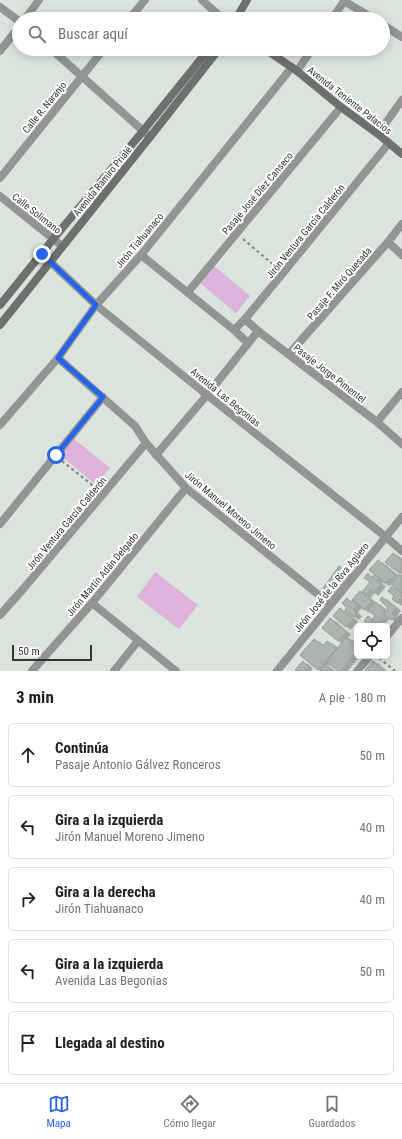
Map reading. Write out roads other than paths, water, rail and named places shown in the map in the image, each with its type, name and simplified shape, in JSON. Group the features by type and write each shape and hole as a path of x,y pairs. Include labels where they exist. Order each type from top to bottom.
{"street":[{"path":"31,12 39,0"},
{"path":"135,12 145,0"},
{"path":"202,0 215,12"},
{"path":"240,12 247,0"},
{"path":"336,12 344,0 363,12"},
{"path":"0,7 12,16"},
{"path":"390,29 402,36"},
{"path":"0,51 12,36"},
{"path":"60,56 150,137"},
{"name":"Calle R. Naranjo","path":"0,178 98,56"},
{"name":"Avenida Ramiro Prialé","path":"0,305 203,56"},
{"name":"Avenida Ramiro Prialé","path":"0,325 214,56"},
{"name":"Avenida Teniente Palacios","path":"275,56 294,69 402,154"},
{"name":"Jirón Tiahuanaco","path":"0,425 58,358 96,305 141,255 306,56"},
{"path":"378,134 402,100"},
{"name":"Pasaje José Díez Canseco","path":"188,292 341,107"},
{"name":"Jirón Ventura García Calderón","path":"234,330 245,319 389,143"},
{"name":"Calle Solimano","path":"0,196 54,238 62,246"},
{"name":"Pasaje F. Miró Quesada","path":"289,354 388,242 402,224"},
{"path":"388,242 402,255"},
{"name":"Avenida Las Begonias","path":"42,254 96,305 206,395 402,551"},
{"path":"141,255 188,292 248,343"},
{"name":"Pasaje Jorge Pimentel","path":"245,319 258,331 377,422 402,444"},
{"path":"156,456 258,331"},
{"name":"Jirón Manuel Moreno Jimeno","path":"58,358 135,426 146,444 186,488 330,604"},
{"path":"377,422 402,392"},
{"path":"0,524 103,397"},
{"name":"Jirón Ventura García Calderón","path":"0,615 146,444"},
{"name":"Jirón Martín Adán Delgado","path":"32,671 92,603 186,488"},
{"name":"Jirón José de la Riva Agüero","path":"276,671 402,517"},
{"path":"92,603 176,671"},
{"path":"390,632 402,618"},
{"path":"114,671 138,641"},
{"path":"357,671 367,659"}]}
